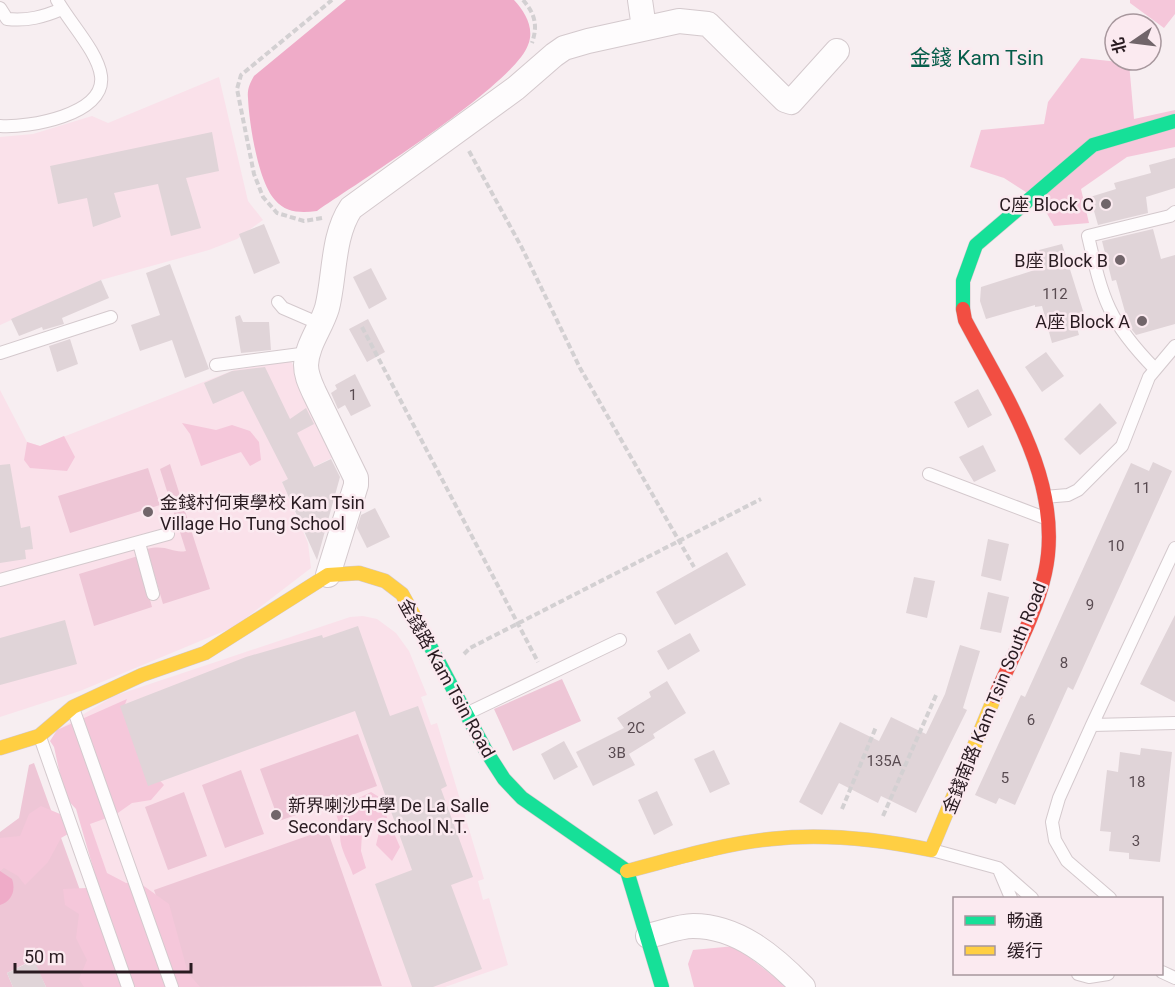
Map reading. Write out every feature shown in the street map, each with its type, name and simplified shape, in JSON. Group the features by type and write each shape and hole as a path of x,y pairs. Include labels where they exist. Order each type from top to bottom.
{"street":[{"path":"640,0 644,28"},
{"path":"328,575 356,485 356,478 308,378 308,353 326,309 343,226 351,208 516,88 564,48 679,21 708,24 785,100 791,102 837,51"},
{"name":"金錢南路 Kam Tsin South Road","path":"931,850 1034,604 1045,573 1049,541 1041,472 1022,428 965,320 960,304 966,265 976,245 1093,145 1175,121"},
{"name":"金錢路 Kam Tsin Road","path":"0,748 39,735 73,706 142,675 205,653 328,575 365,571 387,580 402,594 498,770 522,798 627,871"},
{"path":"662,987 627,871 750,842 788,838 830,836 931,850"},
{"path":"648,936 691,926 715,928 739,936 776,960 803,987"}],"lane":[{"path":"0,8 7,19 22,20 38,19 60,5 96,61 101,77 99,92 88,106 76,112 16,127 0,126"},
{"path":"1155,369 1131,344 1107,308 1088,236 1170,216 1175,212"},
{"path":"278,302 283,308 320,324"},
{"path":"0,353 111,316"},
{"path":"1044,497 1068,495 1078,490 1122,446 1137,406 1155,369 1175,346"},
{"path":"216,365 308,353"},
{"path":"928,474 1046,518"},
{"path":"0,580 168,534"},
{"path":"139,543 153,594"},
{"path":"1109,897 1067,861 1055,840 1052,822 1059,798 1175,548"},
{"path":"467,713 620,640"},
{"path":"73,706 172,987"},
{"path":"1092,725 1175,723"},
{"path":"39,735 128,987"},
{"path":"931,850 998,868 1031,897"},
{"path":"998,868 1011,897"},
{"path":"1082,975 1089,977 1102,975"}],"path":[{"path":"327,217 304,221 277,213 263,197 254,174 237,89 241,75 332,0"},
{"path":"523,0 536,21 536,30 530,50"},
{"path":"457,130 522,248 580,368 694,567"},
{"path":"362,327 545,676"},
{"path":"445,673 470,648 761,499"},
{"path":"879,825 937,693"},
{"path":"841,810 876,727"}],"shaded area":[{"path":"346,0 514,0 528,21 530,39 517,62 495,84 433,132 317,211 294,211 275,200 264,180 252,136 248,89 254,76"},
{"path":"1130,0 1175,0 1175,14 1164,28 1163,12 1142,12 1130,3"},
{"path":"1081,58 1103,60 1103,72 1130,72 1134,119 1175,110 1175,147 1127,157 1081,189 1089,223 1054,226 1040,201 1004,178 970,167 981,130 1044,124 1048,102"},
{"path":"219,77 248,201 263,220 237,239 209,250 101,280 0,325 0,137 33,134 92,116 108,123"},
{"name":"金錢村何東學校 Kam Tsin Village Ho Tung School","path":"291,361 336,456 282,482 308,543 311,568 234,627 80,691 0,717 0,390 27,442 40,446 234,370"},
{"path":"182,423 216,430 232,425 250,431 259,442 261,460 250,466 241,452 201,466 190,434"},
{"path":"64,436 75,457 67,471 30,468 24,460 27,442 40,446"},
{"path":"170,464 210,589 163,604 147,549 186,551 160,469"},
{"path":"148,468 160,505 70,533 58,496"},
{"path":"138,556 152,607 94,626 79,574"},
{"name":"新界喇沙中學 De La Salle Secondary School N.T.","path":"363,616 377,619 396,633 409,651 427,695 421,697 431,725 437,723 484,879 478,881 483,900 489,898 508,965 445,987 146,987 57,730 114,696 350,617"},
{"path":"562,679 581,721 513,751 494,709"},
{"path":"127,699 124,707 151,771 164,785 151,800 132,803 115,815 90,824 107,873 126,883 141,884 169,904 188,973 200,987 84,987 79,979 87,960 76,938 79,914 65,905 63,889 86,888 94,871 76,809 65,797 54,747 50,741 57,730"},
{"path":"358,734 377,786 279,821 260,769"},
{"path":"34,763 115,987 46,987 33,960 7,973 13,987 0,987 0,832 19,818 29,765"},
{"path":"241,770 264,834 225,848 202,785"},
{"path":"184,792 207,856 168,870 145,807"},
{"path":"371,792 384,800 387,818 372,825 356,828 362,832 361,851 366,868 353,875 341,844 343,825 339,823 336,814 343,806"},
{"path":"41,806 60,814 68,834 61,838 48,862 25,885 18,876 4,868 0,871 0,838 20,836 29,814"},
{"path":"380,828 393,831 400,847 392,861 376,845"},
{"path":"327,829 382,986 188,987 154,890"},
{"path":"0,871 12,879 14,887 10,898 0,905"},
{"path":"735,946 787,987 694,987 688,964 693,950"}],"building":[{"path":"212,132 219,171 186,178 201,228 171,236 158,184 114,193 121,217 93,227 87,198 58,204 50,166"},
{"path":"1175,158 1175,188 1146,197 1148,213 1098,225 1090,197 1116,189 1114,183 1151,173 1149,165"},
{"path":"264,224 280,263 254,274 239,234"},
{"path":"1153,229 1161,259 1175,255 1175,324 1136,335 1129,326 1116,280 1112,281 1102,241"},
{"path":"1062,244 1084,314 1074,317 1079,335 1052,343 1042,306 1035,307 1035,305 986,319 980,301 981,287 1044,267 1039,250"},
{"path":"170,264 209,369 185,378 172,340 140,351 131,325 160,315 146,273"},
{"path":"371,268 387,299 369,309 353,277"},
{"path":"101,280 109,298 62,318 64,324 43,330 42,327 19,336 11,319"},
{"path":"240,315 243,322 269,322 271,350 241,353 235,317"},
{"path":"368,319 385,352 367,362 349,329"},
{"path":"70,339 78,364 57,372 49,346"},
{"path":"1046,352 1064,376 1042,392 1025,367"},
{"path":"265,367 290,419 306,408 314,424 297,433 314,467 331,459 340,477 317,560 282,482 288,479 243,391 213,404 204,383 232,371"},
{"path":"355,374 371,406 351,416 345,405 338,409 331,393 337,389 335,385"},
{"path":"978,389 992,415 968,428 954,402"},
{"path":"1100,403 1117,423 1080,455 1064,439"},
{"path":"983,445 996,471 974,482 959,457"},
{"path":"1153,462 1172,471 1073,690 1068,687 1015,805 999,798 996,804 975,795 1021,695 1025,697 1131,463 1149,471"},
{"path":"10,464 21,528 30,526 33,549 25,550 26,559 0,563 0,465"},
{"path":"375,508 390,537 367,548 357,528 361,515"},
{"path":"988,539 1009,544 1001,581 981,576"},
{"path":"727,552 746,585 675,625 656,592"},
{"path":"914,577 935,581 927,618 906,613"},
{"path":"988,592 1009,597 1001,633 980,629"},
{"path":"1175,615 1175,702 1140,684"},
{"path":"65,620 77,664 0,685 0,638"},
{"path":"358,626 390,716 418,706 447,786 441,789 473,877 451,885 482,969 433,987 412,987 375,884 412,870 355,711 148,786 120,706 246,657 322,635 323,638"},
{"path":"690,633 700,651 668,670 657,651"},
{"path":"960,645 980,651 963,708 967,710 916,813 881,796 878,803 839,783 822,815 799,802 840,722 879,741 891,717 926,734 945,694"},
{"path":"667,681 686,713 653,734 655,738 629,754 635,765 593,786 576,752 624,728 617,718 651,697 649,692"},
{"path":"564,741 578,767 554,780 541,754"},
{"path":"1141,748 1172,752 1160,862 1129,859 1129,853 1109,851 1111,832 1100,831 1107,770 1118,772 1120,752 1140,755"},
{"path":"714,750 730,784 710,793 694,759"},
{"path":"657,791 673,825 654,835 638,800"},
{"path":"34,960 46,987 13,987 7,973"}],"traffic: fast":[{"path":"963,309 963,281 976,245 1093,145 1175,121"},
{"path":"418,623 486,751 504,779 522,798 627,871 662,987"}],"traffic: slow":[{"path":"0,748 39,736 73,707 142,675 205,653 328,575 359,573 385,581 402,594 418,623"},
{"path":"627,871 734,844 791,837 851,838 931,850 995,696"}],"traffic: jam":[{"path":"963,309 965,320 1028,441 1047,506 1049,539 1041,589 1030,620 995,696"}],"place":[{"name":"C座 Block C","path":"1106,204"},
{"name":"B座 Block B","path":"1120,260"},
{"name":"A座 Block A","path":"1142,321"},
{"name":"金錢村何東學校 Kam Tsin Village Ho Tung School","path":"148,512"},
{"name":"新界喇沙中學 De La Salle Secondary School N.T.","path":"276,815"}],"district":[{"name":"金錢 Kam Tsin","path":"977,58"}]}
